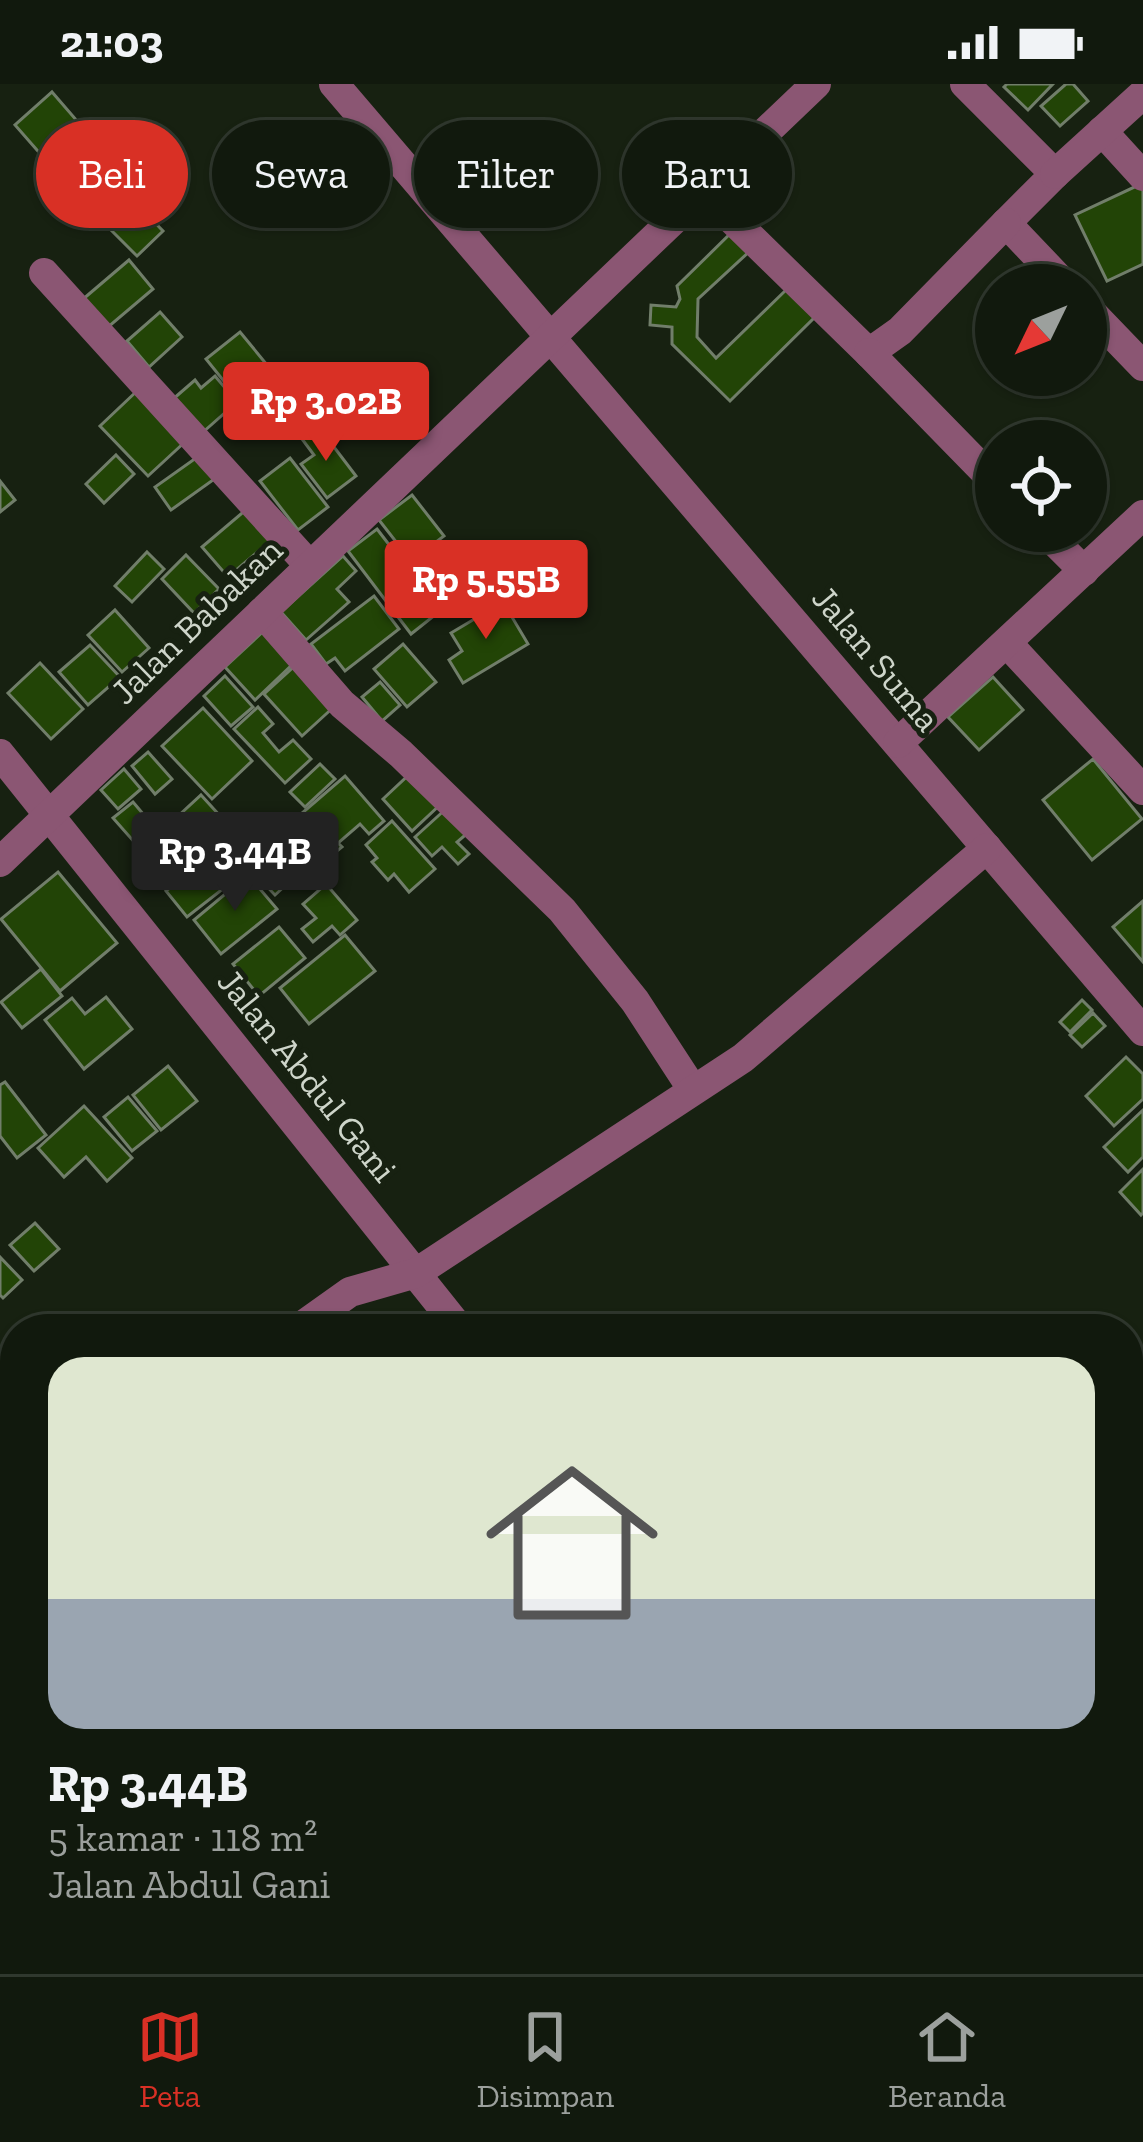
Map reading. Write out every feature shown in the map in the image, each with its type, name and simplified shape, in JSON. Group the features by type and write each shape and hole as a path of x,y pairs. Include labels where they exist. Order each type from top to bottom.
{"street":[{"name":"Jalan Suma","path":"334,84 1143,1030"},
{"name":"Jalan Babakan","path":"778,120 816,84"},
{"path":"965,84 1054,174"},
{"path":"869,353 900,331 1054,174 1143,94"},
{"path":"1102,131 1143,176"},
{"path":"1006,223 1045,264"},
{"name":"Jalan Babakan","path":"0,862 664,228"},
{"path":"741,228 975,462"},
{"path":"44,273 310,566"},
{"path":"1107,329 1143,366"},
{"path":"898,743 1132,525 1143,560"},
{"path":"1064,552 1084,572"},
{"path":"262,612 342,704 401,754 562,910 635,1001 693,1090"},
{"path":"1008,644 1143,790"},
{"name":"Jalan Abdul Gani","path":"0,754 448,1314"},
{"path":"319,1314 350,1292 416,1273 743,1058 987,848"}],"building":[{"path":"1053,84 1028,110 1004,87"},
{"path":"1066,84 1073,84 1088,101 1060,126 1041,106"},
{"path":"52,92 76,120 36,120 36,149 15,125"},
{"path":"1143,183 1143,264 1107,281 1107,264 1099,264 1075,215"},
{"path":"109,228 160,228 163,231 137,256"},
{"path":"733,231 751,250 698,299 697,337 716,358 787,289 816,316 730,401 672,344 672,327 650,325 651,305 676,307 680,299 677,286"},
{"path":"129,260 153,289 107,328 82,300"},
{"path":"160,312 182,337 149,367 127,341"},
{"path":"240,332 286,388 252,416 206,359"},
{"path":"215,376 237,402 202,433 172,400 195,380 201,388"},
{"path":"139,389 187,440 148,476 100,426"},
{"path":"318,426 356,476 327,498 301,464 314,455 302,439"},
{"path":"203,453 220,475 171,510 155,487"},
{"path":"116,455 134,474 104,503 86,484"},
{"path":"290,458 328,507 298,530 260,481"},
{"path":"0,481 15,500 0,512"},
{"path":"412,495 444,536 411,561 379,520"},
{"path":"248,508 274,538 228,577 202,547"},
{"path":"377,529 440,611 411,634 348,551"},
{"path":"147,552 164,569 132,602 115,586"},
{"path":"186,555 219,589 194,613 162,579"},
{"path":"343,556 356,571 337,589 349,602 306,640 281,612"},
{"path":"374,596 399,629 345,671 335,658 326,664 311,644"},
{"path":"503,602 528,644 463,683 449,660 462,651 451,633"},
{"path":"115,610 149,648 122,672 88,635"},
{"path":"267,628 297,660 255,700 225,667"},
{"path":"403,644 436,682 407,707 374,669"},
{"path":"90,645 120,677 88,705 59,672"},
{"path":"40,663 83,709 51,739 8,693"},
{"path":"298,663 337,704 302,736 264,694"},
{"path":"225,676 253,707 231,726 204,696"},
{"path":"993,677 1023,710 979,750 948,717"},
{"path":"380,682 400,705 382,721 362,697"},
{"path":"258,707 273,724 263,733 279,752 293,740 311,759 285,783 234,729"},
{"path":"203,708 252,761 212,799 162,746"},
{"path":"148,752 172,779 155,794 132,766"},
{"path":"1093,759 1142,819 1092,860 1043,800"},
{"path":"320,764 335,779 305,807 290,792"},
{"path":"124,769 141,789 118,809 101,790"},
{"path":"414,770 443,802 412,831 383,799"},
{"path":"345,776 384,821 369,834 360,824 332,855 322,842 311,851 296,834 308,823 301,814"},
{"path":"201,795 231,828 165,888 136,855"},
{"path":"133,802 155,828 136,844 113,818"},
{"path":"448,807 470,831 457,842 469,854 458,864 442,847 432,856 415,837"},
{"path":"392,821 435,869 409,892 394,874 388,880 372,862 377,858 366,845"},
{"path":"287,835 312,861 275,895 250,869"},
{"path":"202,861 224,888 187,917 166,891"},
{"path":"58,872 117,943 60,991 1,919"},
{"path":"248,875 277,909 221,954 194,920"},
{"path":"326,884 357,920 340,935 332,926 313,942 302,929 316,918 303,904"},
{"path":"1143,901 1143,962 1113,927"},
{"path":"279,927 305,958 259,996 233,964"},
{"path":"345,935 375,971 309,1024 280,988"},
{"path":"41,969 62,996 22,1028 1,1002"},
{"path":"106,997 132,1029 84,1069 45,1020 72,998 85,1014"},
{"path":"1082,1000 1092,1010 1070,1032 1060,1022"},
{"path":"1093,1013 1105,1026 1082,1047 1070,1035"},
{"path":"1126,1057 1143,1074 1143,1099 1114,1126 1086,1096"},
{"path":"168,1066 197,1101 161,1130 133,1095"},
{"path":"5,1082 46,1135 17,1158 0,1136 0,1085"},
{"path":"128,1097 157,1131 132,1151 104,1117"},
{"path":"84,1106 132,1158 107,1181 86,1157 64,1177 38,1148"},
{"path":"1143,1110 1143,1157 1128,1172 1104,1147"},
{"path":"1143,1169 1143,1213 1141,1215 1120,1192"},
{"path":"35,1223 59,1249 34,1271 10,1245"},
{"path":"0,1257 22,1280 3,1298 0,1295"}]}
